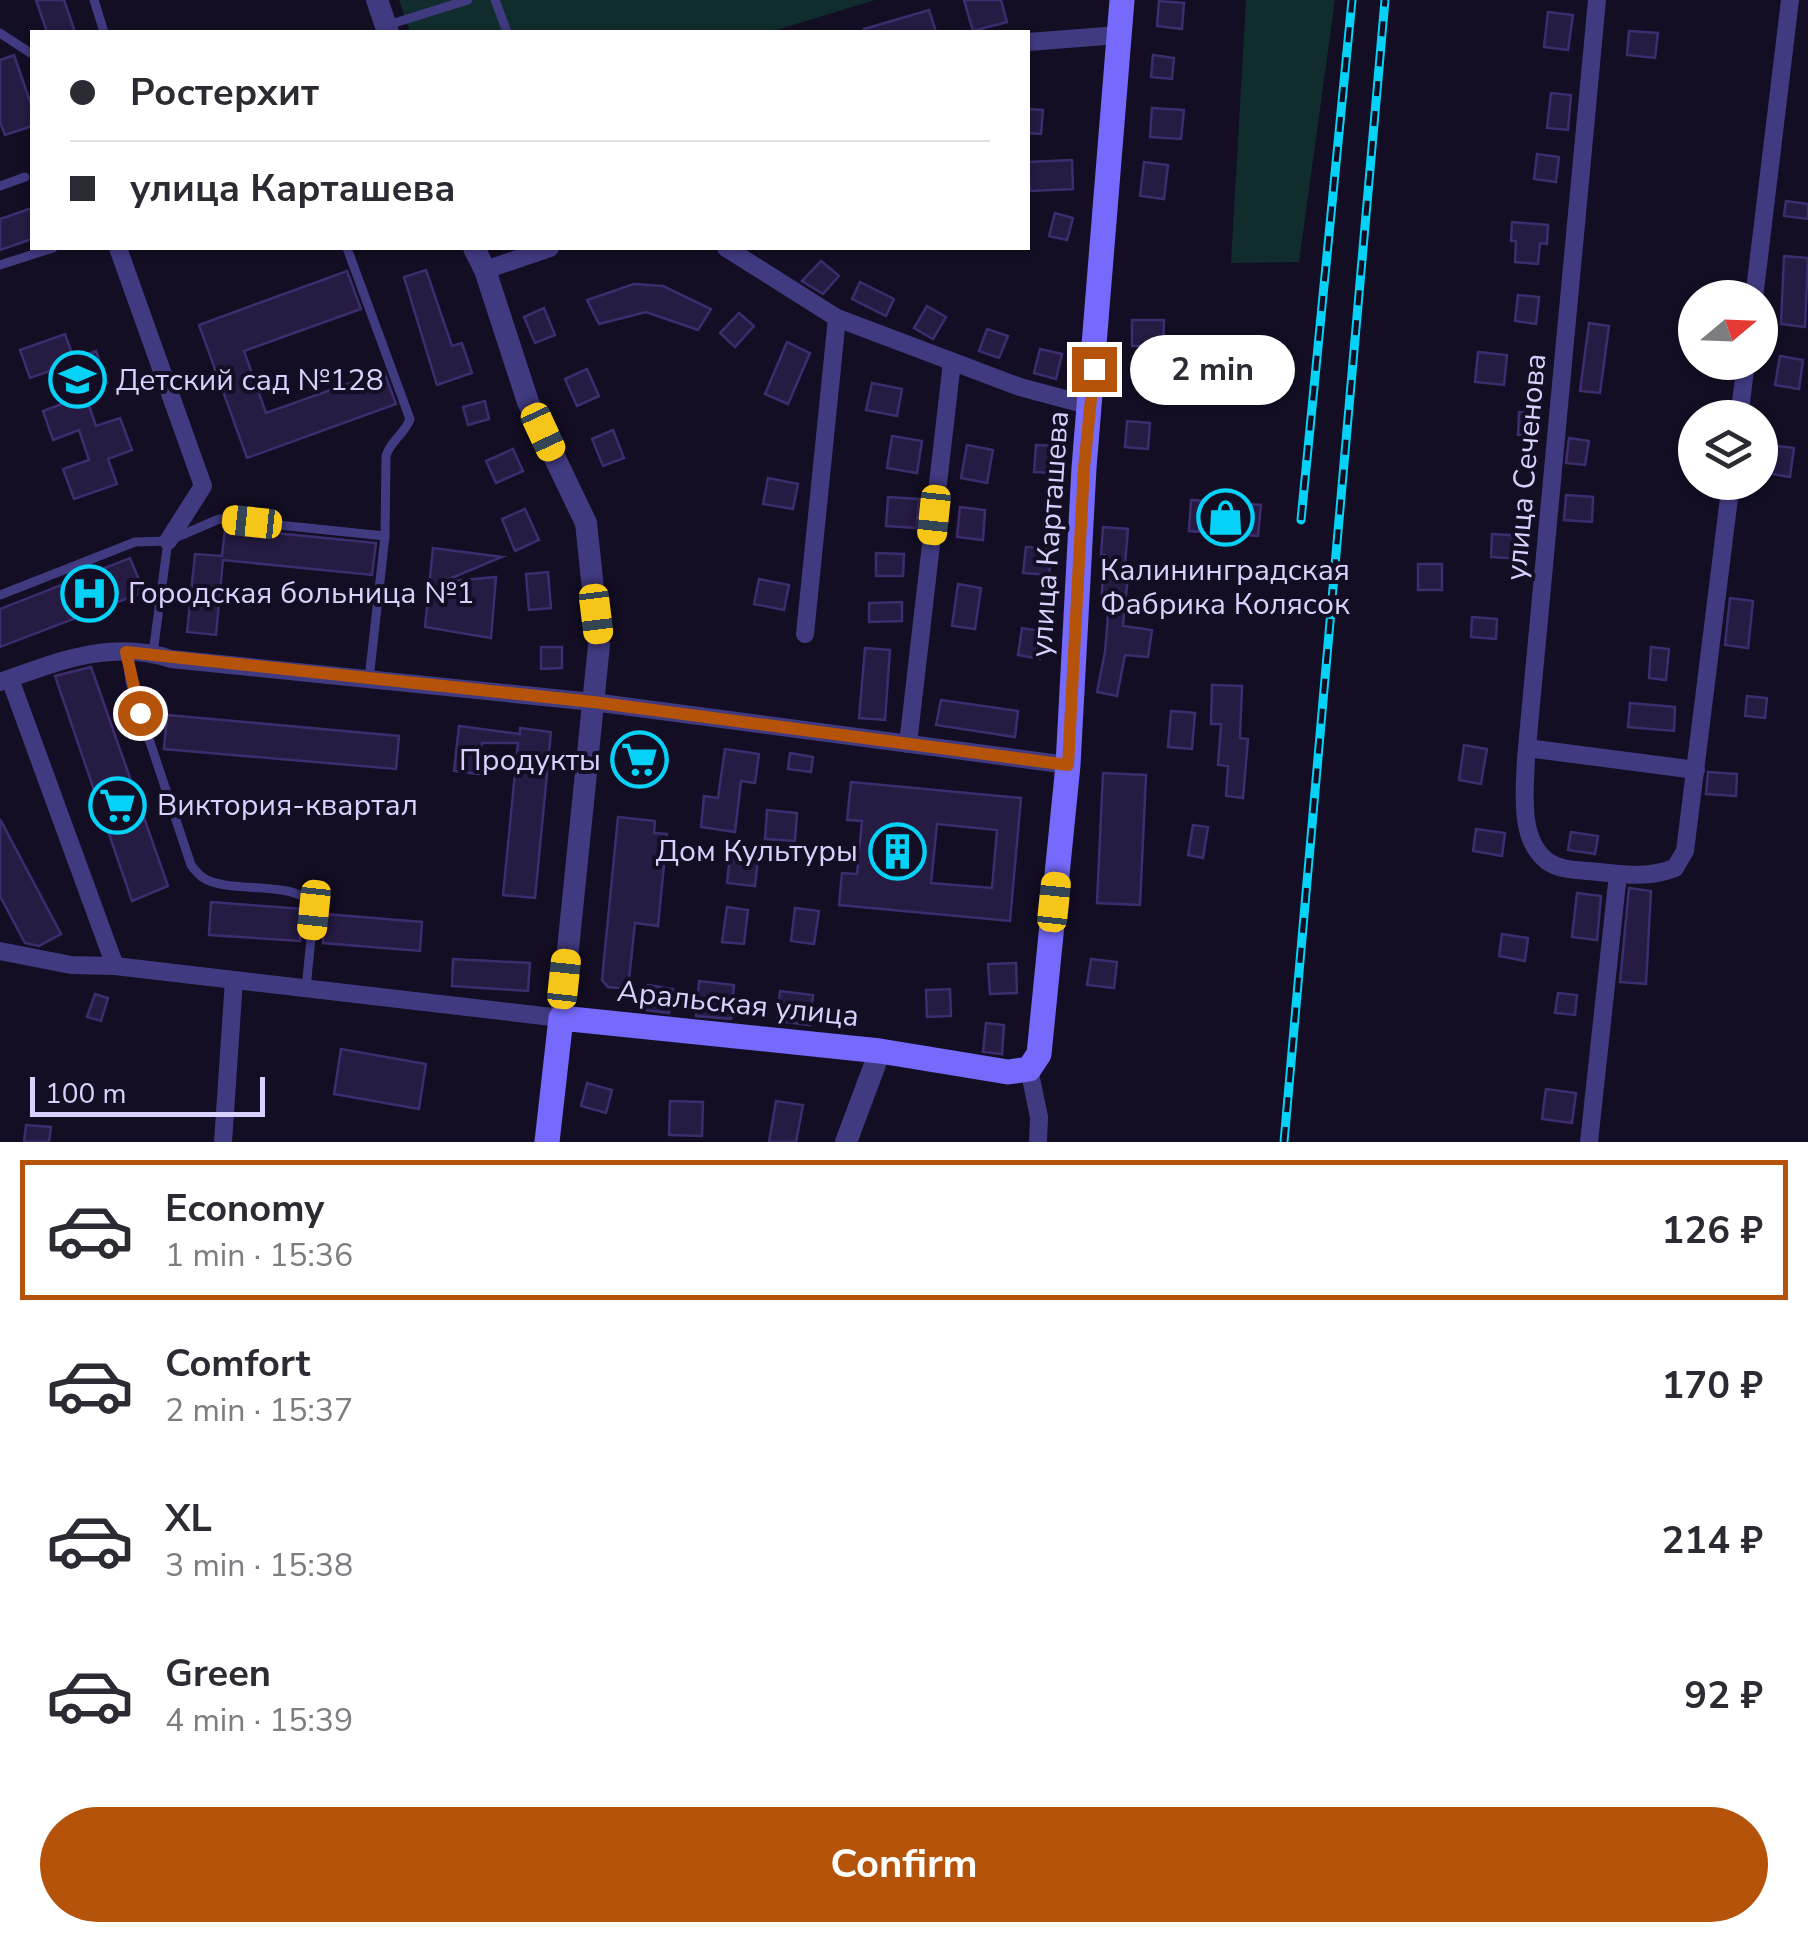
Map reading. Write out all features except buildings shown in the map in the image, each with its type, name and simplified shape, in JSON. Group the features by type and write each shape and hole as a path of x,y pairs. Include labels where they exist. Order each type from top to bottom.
{"main road":[{"name":"улица Карташева","path":"1029,1069 1039,1054 1068,765 1084,468 1122,0"},
{"name":"Аральская улица","path":"560,1018 880,1051 1008,1072 1029,1069"},
{"path":"547,1142 560,1018"}],"street":[{"path":"377,0 387,29"},
{"name":"улица Сеченова","path":"1598,0 1524,808 1533,845 1548,862 1565,868 1618,874"},
{"path":"1756,280 1790,0"},
{"path":"1030,42 1120,34"},
{"path":"119,250 204,486 168,542"},
{"path":"475,250 528,402 586,523 600,645 560,1018"},
{"path":"485,270 544,250"},
{"path":"729,250 838,318 1020,387 1091,406"},
{"path":"805,634 838,318"},
{"path":"908,744 952,362"},
{"path":"1589,1142 1618,874 1650,877 1662,873 1675,868 1684,851 1729,500"},
{"path":"115,966 5,680 88,652 153,653 171,659 593,702 1068,765"},
{"path":"1527,748 1696,770"},
{"name":"Аральская улица","path":"0,951 71,965 115,966 560,1018"},
{"path":"223,1142 234,980"},
{"path":"846,1142 880,1051"},
{"path":"1029,1069 1039,1117 1038,1142"}],"lane":[{"path":"94,0 103,30"},
{"path":"387,29 468,0"},
{"path":"495,0 506,30"},
{"path":"0,32 30,53"},
{"path":"0,186 25,177"},
{"path":"0,266 47,250"},
{"path":"349,250 410,419 406,431 388,447 386,456 385,536 368,679"},
{"path":"0,595 135,542 168,542 218,519 385,536"},
{"path":"153,653 168,542"},
{"path":"126,652 130,682 190,865 203,878 228,885 298,893 310,900 314,910 306,988"}],"green space":[{"path":"399,0 875,0 777,30 409,30"},
{"path":"1246,0 1335,0 1299,262 1231,263"}],"railway":[{"path":"1301,520 1352,0"},
{"path":"1284,1142 1385,0"}],"place":[{"name":"Детский сад №128","path":"77,380"},
{"name":"Калининградская Фабрика Колясок","path":"1225,518"},
{"name":"Городская больница №1","path":"89,593"},
{"name":"Продукты","path":"640,760"},
{"name":"Виктория-квартал","path":"118,805"},
{"name":"Дом Культуры","path":"897,851"}],"route":[{"path":"140,713 126,652 593,702 1068,765 1084,468 1094,369"}]}
